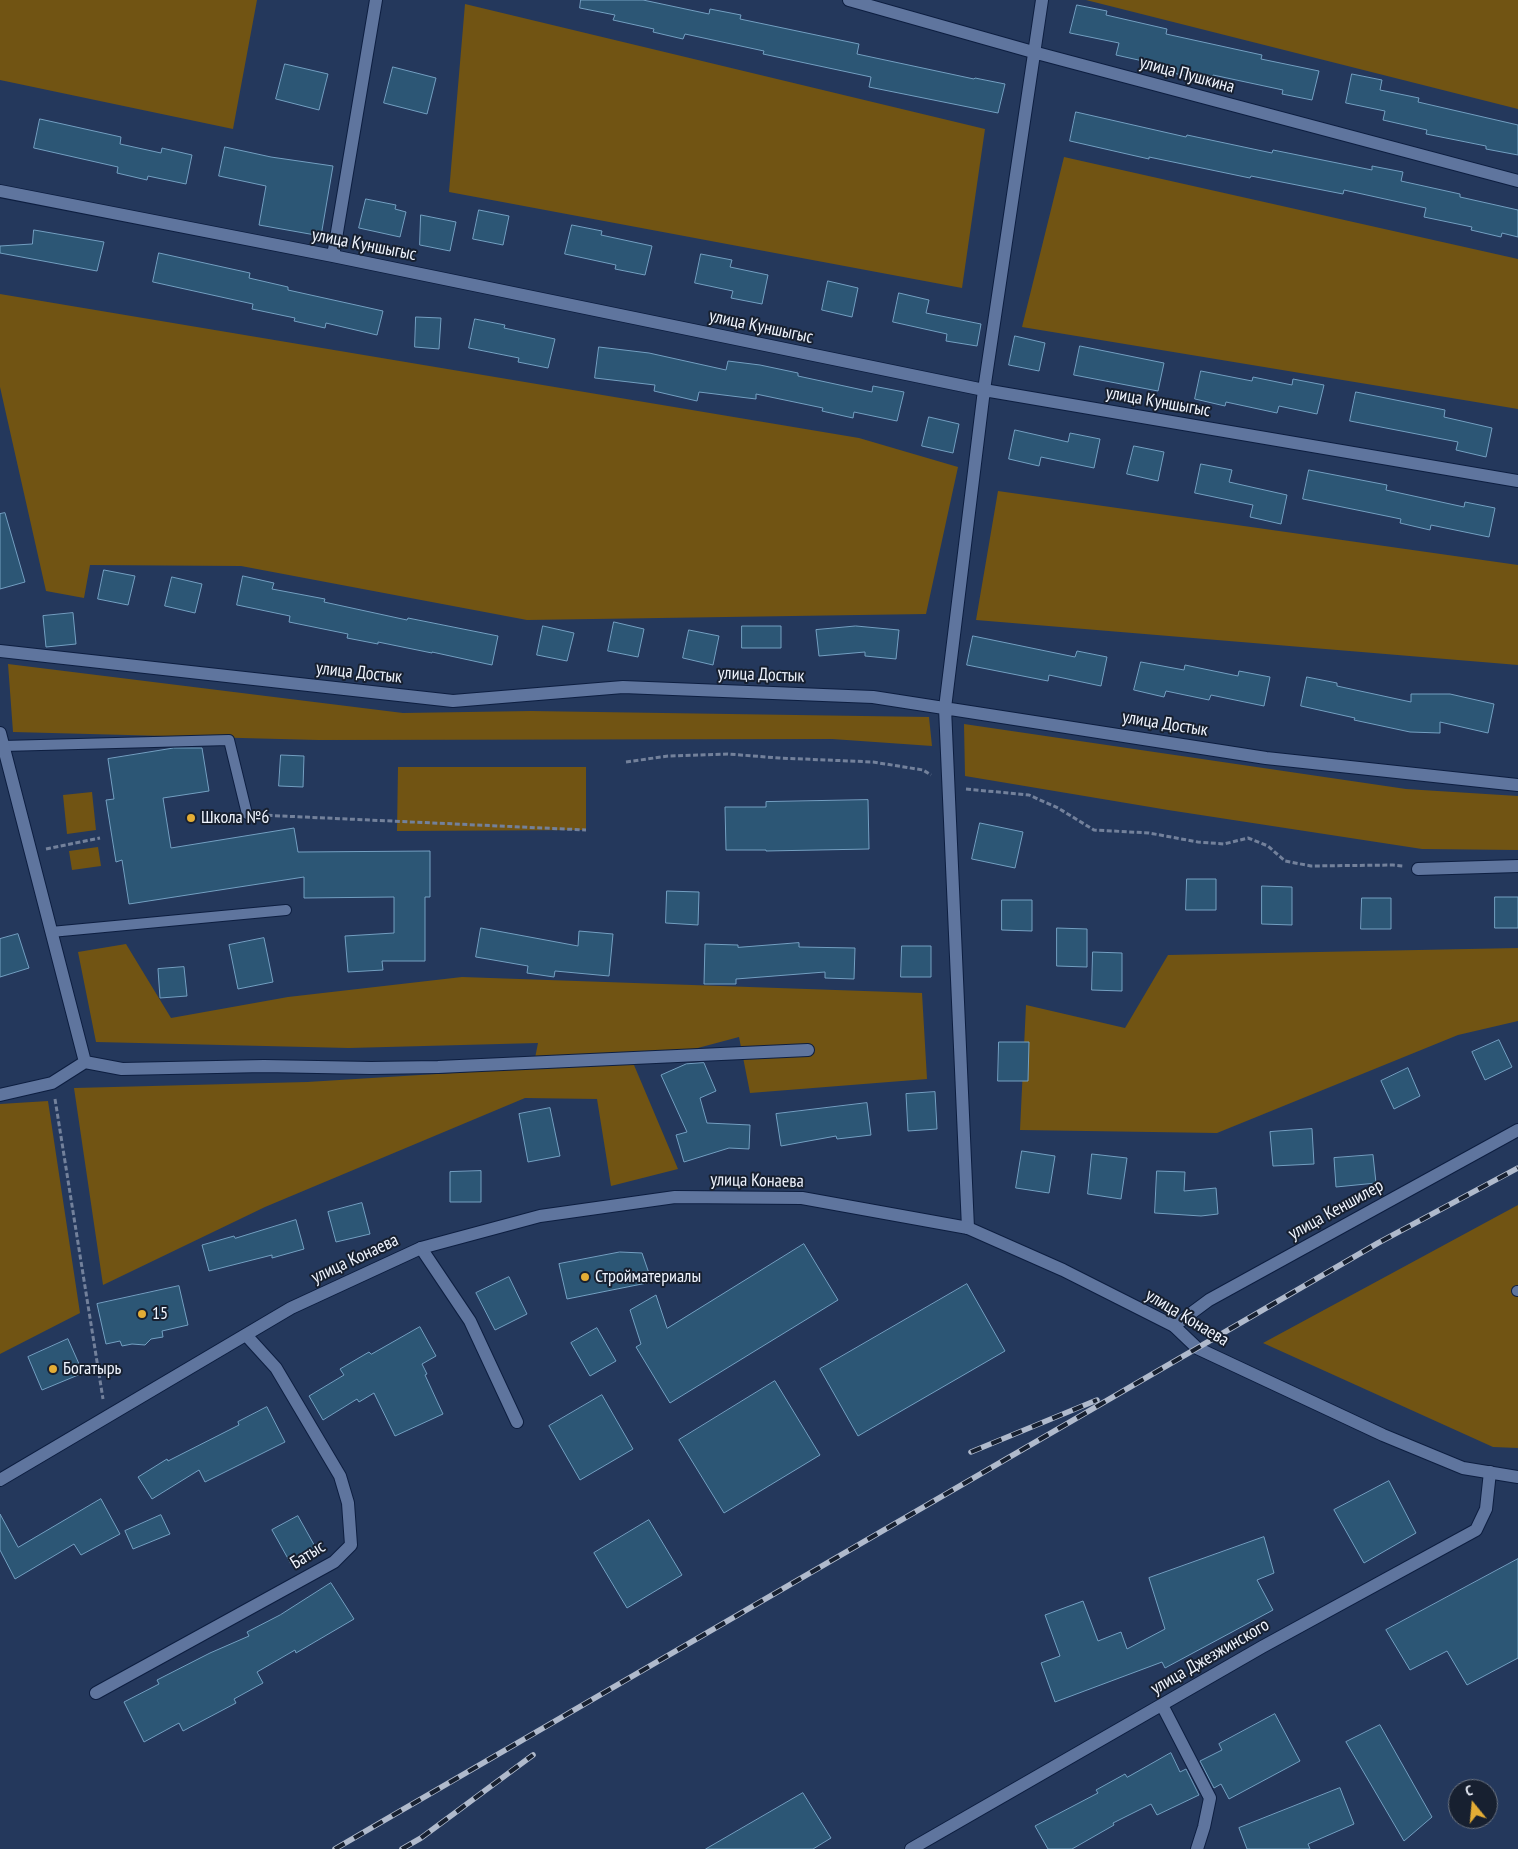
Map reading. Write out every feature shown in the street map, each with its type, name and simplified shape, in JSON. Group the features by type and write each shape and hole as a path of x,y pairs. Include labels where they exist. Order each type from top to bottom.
{"street":[{"path":"333,256 376,0"},
{"name":"улица Пушкина","path":"849,0 1033,52 1518,181"},
{"path":"968,1228 945,708 984,390 1042,0"},
{"name":"улица Куншыгыс","path":"0,191 333,256 984,390 1518,481"},
{"name":"улица Достык","path":"0,650 453,701 623,688 873,696 1266,758 1518,785"},
{"path":"0,733 85,1062"},
{"path":"1418,869 1518,866"},
{"path":"0,1095 52,1083 85,1062 122,1070 264,1066 438,1067 808,1050"},
{"name":"улица Кеншилер","path":"1174,1326 1209,1300 1518,1130"},
{"name":"улица Конаева","path":"0,1480 292,1308 421,1248 540,1216 675,1197 802,1198 968,1228 1063,1270 1174,1326 1197,1348 1382,1436 1463,1468 1518,1477"},
{"path":"421,1248 470,1321 517,1422"},
{"name":"Батыс","path":"96,1693 334,1562 351,1545 348,1502 340,1476 276,1368 246,1335"},
{"name":"улица Джезжинского","path":"911,1849 1271,1642 1476,1530 1486,1509 1490,1472"},
{"path":"1162,1705 1210,1798 1197,1849"}],"lane":[{"path":"2,746 229,740 247,814"},
{"path":"52,932 286,910"}],"path":[{"path":"626,762 668,756 728,754 873,762 923,770 948,787 1029,795 1058,808 1094,830 1149,833 1198,842 1224,844 1248,838 1268,846 1285,861 1311,866 1393,865 1418,869"},
{"path":"247,814 586,830"},
{"path":"31,853 100,838"},
{"path":"52,1083 106,1417"}],"shaded area":[{"path":"0,0 257,0 233,129 0,80"},
{"path":"1086,0 1518,0 1518,109"},
{"path":"465,4 985,129 962,288 449,192"},
{"path":"1064,157 1518,259 1518,409 1022,327"},
{"path":"0,294 859,438 958,467 926,614 527,620 241,566 90,565 84,598 46,591 0,387"},
{"path":"998,491 1518,565 1518,665 976,620"},
{"path":"8,664 403,713 531,711 929,717 932,746 832,739 318,740 13,732"},
{"path":"964,724 1406,789 1518,796 1518,850 1422,849 1168,810 965,776"},
{"path":"398,767 586,767 586,830 397,831"},
{"path":"92,792 96,830 67,834 63,795"},
{"path":"98,847 101,866 72,870 69,851"},
{"path":"126,944 171,1018 288,997 462,977 922,993 927,1079 750,1093 739,1037 634,1065 678,1169 611,1186 597,1099 525,1098 265,1207 103,1285 74,1088 307,1082 533,1068 538,1043 349,1048 96,1042 78,952"},
{"path":"1518,948 1518,1021 1458,1035 1217,1133 1020,1130 1026,1005 1125,1028 1168,955"},
{"path":"48,1101 80,1313 0,1354 0,1104"},
{"path":"1518,1205 1518,1448 1493,1447 1263,1343"}],"building":[{"path":"581,0 643,0 709,14 710,9 741,15 740,19 859,44 857,54 1005,84 998,113 869,87 871,77 763,54 764,51 685,34 683,39 653,32 654,29 613,20 615,15 580,8"},
{"path":"1077,5 1107,11 1106,15 1167,29 1166,34 1262,55 1261,59 1319,71 1312,100 1282,94 1283,90 1213,75 1211,82 1169,72 1170,67 1116,55 1119,43 1070,33"},
{"path":"285,64 328,74 319,110 276,99"},
{"path":"393,67 436,78 427,114 384,103"},
{"path":"1352,74 1382,80 1380,90 1419,98 1418,102 1518,125 1518,155 1486,149 1486,146 1426,134 1427,130 1383,120 1385,111 1346,103"},
{"path":"1076,112 1186,137 1187,135 1272,153 1273,150 1372,170 1372,166 1403,172 1401,181 1460,194 1460,197 1518,210 1518,237 1502,233 1501,237 1471,230 1472,227 1424,217 1426,208 1344,190 1343,194 1251,176 1250,178 1149,157 1149,159 1070,141"},
{"path":"40,119 121,137 120,144 161,153 162,148 192,155 186,184 148,176 147,180 117,173 118,167 34,148"},
{"path":"225,147 271,157 333,166 321,236 259,225 266,186 219,176"},
{"path":"366,199 396,205 395,209 406,212 400,237 359,228"},
{"path":"479,210 509,216 503,245 473,239"},
{"path":"421,215 456,222 450,251 420,245"},
{"path":"572,225 602,231 601,235 652,246 645,275 615,269 616,265 565,254"},
{"path":"34,230 104,242 97,271 0,253 0,246 32,244"},
{"path":"159,253 250,273 249,278 288,287 288,290 383,311 377,335 326,323 325,328 294,321 295,318 252,309 253,304 153,282"},
{"path":"701,254 732,260 730,267 768,275 762,304 731,298 733,291 695,283"},
{"path":"828,281 858,288 852,317 822,310"},
{"path":"899,293 929,300 926,313 981,324 977,346 946,341 947,334 893,322"},
{"path":"416,317 441,318 439,349 415,347"},
{"path":"475,319 505,325 504,328 555,339 548,368 518,362 519,358 469,348"},
{"path":"1015,336 1045,343 1039,371 1009,365"},
{"path":"1080,346 1164,363 1158,391 1074,375"},
{"path":"599,347 649,353 726,370 728,361 760,365 798,373 798,376 872,392 873,386 904,392 897,421 854,412 853,418 822,411 823,408 756,394 756,399 699,392 697,401 654,391 655,385 595,378"},
{"path":"1201,371 1252,381 1253,377 1292,385 1293,379 1324,385 1317,414 1279,406 1277,413 1226,402 1225,406 1195,399"},
{"path":"1356,392 1445,410 1444,417 1492,428 1486,457 1456,450 1458,442 1350,421"},
{"path":"929,417 959,424 953,453 922,446"},
{"path":"1015,430 1068,442 1070,433 1100,439 1094,468 1041,457 1039,466 1009,459"},
{"path":"1134,446 1164,452 1158,481 1127,474"},
{"path":"1201,464 1232,470 1229,482 1287,495 1281,524 1250,517 1253,505 1195,493"},
{"path":"1309,470 1387,485 1386,490 1464,507 1465,502 1495,508 1489,537 1431,525 1430,530 1400,523 1401,519 1303,499"},
{"path":"5,513 25,582 0,589 0,514"},
{"path":"104,570 135,576 128,605 98,599"},
{"path":"243,576 274,583 272,589 325,599 324,602 407,620 408,618 498,636 492,665 432,652 347,638 348,634 289,622 290,616 237,605"},
{"path":"172,577 202,584 195,613 165,606"},
{"path":"73,613 76,644 46,647 43,616"},
{"path":"614,622 644,629 638,657 608,651"},
{"path":"543,626 574,633 567,661 537,655"},
{"path":"742,626 781,626 781,648 742,648"},
{"path":"856,626 899,630 896,659 865,656 865,652 819,656 816,630"},
{"path":"689,630 719,636 713,665 683,658"},
{"path":"973,636 1075,657 1077,651 1107,657 1101,686 1049,675 1048,681 967,665"},
{"path":"1141,662 1184,670 1185,665 1238,676 1239,671 1270,677 1264,706 1211,695 1209,700 1166,691 1164,697 1134,690"},
{"path":"1307,677 1337,683 1337,686 1411,702 1411,694 1450,694 1494,704 1488,733 1440,722 1440,733 1410,732 1301,706"},
{"name":"Школа №6","path":"174,748 202,748 209,791 163,798 171,848 294,828 298,852 430,851 430,897 425,897 425,961 382,961 383,970 348,972 345,936 394,933 394,897 304,898 304,877 129,904 122,860 116,862 106,800 114,799 108,759"},
{"path":"281,755 304,756 303,787 279,786"},
{"path":"868,800 869,849 726,850 725,807 766,807 766,802"},
{"path":"980,823 1023,832 1015,868 972,859"},
{"path":"1187,879 1216,879 1216,910 1186,910"},
{"path":"1262,886 1292,887 1292,925 1262,924"},
{"path":"667,891 699,892 698,925 666,923"},
{"path":"1495,897 1518,897 1518,928 1495,928"},
{"path":"1362,898 1391,898 1391,929 1361,929"},
{"path":"1002,900 1032,900 1032,931 1002,930"},
{"path":"481,928 578,946 579,931 613,934 609,976 555,971 554,977 527,973 528,966 476,957"},
{"path":"1057,928 1087,929 1087,967 1057,966"},
{"path":"18,934 29,968 0,977 0,939"},
{"path":"264,938 273,982 238,989 229,945"},
{"path":"799,943 799,947 855,948 854,979 825,978 825,972 736,979 736,984 704,984 705,944 738,945 738,947"},
{"path":"902,946 931,946 931,977 901,977"},
{"path":"1093,952 1122,953 1122,991 1092,990"},
{"path":"184,967 187,996 160,998 158,969"},
{"path":"1499,1040 1512,1067 1485,1080 1472,1052"},
{"path":"999,1042 1029,1042 1028,1081 998,1081"},
{"path":"704,1063 716,1091 700,1098 707,1123 750,1125 749,1149 729,1148 684,1162 676,1135 687,1132 661,1075 686,1064"},
{"path":"1408,1068 1420,1096 1394,1109 1381,1081"},
{"path":"935,1092 937,1129 908,1131 906,1094"},
{"path":"867,1103 871,1135 837,1139 836,1136 781,1146 776,1114"},
{"path":"550,1108 560,1156 528,1162 519,1114"},
{"path":"1312,1129 1314,1164 1273,1166 1270,1132"},
{"path":"1022,1151 1055,1156 1049,1193 1016,1188"},
{"path":"1092,1154 1127,1158 1121,1199 1088,1194"},
{"path":"1373,1155 1376,1183 1336,1187 1334,1158"},
{"path":"481,1171 481,1202 450,1202 450,1172"},
{"path":"1157,1171 1185,1172 1184,1191 1216,1188 1218,1214 1201,1216 1155,1213"},
{"path":"362,1203 370,1234 336,1242 328,1212"},
{"path":"296,1220 304,1249 272,1258 272,1255 209,1271 202,1245 234,1236 235,1238"},
{"path":"804,1244 838,1300 670,1403 636,1347 641,1344 630,1310 656,1295 667,1328"},
{"path":"620,1252 642,1253 652,1282 567,1299 559,1264"},
{"path":"509,1277 527,1314 495,1330 476,1293"},
{"path":"967,1284 1005,1351 858,1436 820,1369"},
{"path":"179,1286 188,1325 162,1331 163,1337 151,1339 145,1345 132,1344 122,1346 120,1341 106,1344 97,1304"},
{"path":"420,1327 436,1356 422,1364 443,1414 395,1436 374,1393 359,1402 357,1399 323,1420 309,1396 344,1375 340,1369 369,1352 371,1354"},
{"path":"597,1328 616,1361 590,1376 571,1343"},
{"path":"68,1339 83,1373 42,1390 28,1357"},
{"path":"775,1381 820,1455 724,1513 679,1440"},
{"path":"602,1395 633,1449 580,1480 549,1426"},
{"path":"267,1407 285,1442 205,1482 199,1470 152,1499 138,1477 167,1459 168,1461 239,1425 238,1422"},
{"path":"1389,1481 1416,1533 1364,1563 1334,1510"},
{"path":"101,1499 120,1534 81,1555 74,1544 15,1579 0,1550 0,1514 18,1547"},
{"path":"161,1515 170,1534 133,1549 125,1531"},
{"path":"298,1516 317,1550 291,1564 272,1530"},
{"path":"649,1520 682,1575 627,1608 594,1553"},
{"path":"1264,1537 1274,1573 1257,1580 1273,1610 1165,1668 1162,1662 1055,1702 1041,1663 1060,1656 1045,1615 1083,1601 1098,1641 1121,1632 1127,1649 1165,1629 1149,1578"},
{"path":"1518,1559 1518,1658 1467,1685 1447,1651 1410,1670 1386,1630"},
{"path":"331,1583 354,1619 296,1653 295,1650 257,1672 263,1683 234,1699 236,1703 183,1731 179,1723 144,1742 124,1702 159,1684 157,1680 249,1636 247,1632 280,1615"},
{"path":"1275,1714 1300,1761 1229,1799 1221,1784 1214,1788 1200,1761 1222,1750 1219,1744"},
{"path":"1380,1725 1432,1817 1404,1841 1346,1742"},
{"path":"1171,1753 1180,1772 1186,1769 1199,1795 1157,1815 1151,1804 1113,1823 1114,1825 1072,1849 1048,1849 1035,1826 1098,1793 1096,1790 1125,1774 1127,1777"},
{"path":"1340,1788 1354,1824 1308,1844 1310,1849 1247,1849 1239,1828"},
{"path":"803,1793 831,1838 813,1849 706,1849"}],"railway":[{"path":"335,1849 1378,1243 1518,1168"},
{"path":"971,1452 1097,1400"},
{"path":"402,1849 421,1838 533,1755"}],"place":[{"name":"Школа №6","path":"191,818"},
{"name":"Стройматериалы","path":"585,1277"},
{"name":"15","path":"142,1314"},
{"name":"Богатырь","path":"53,1369"}]}
